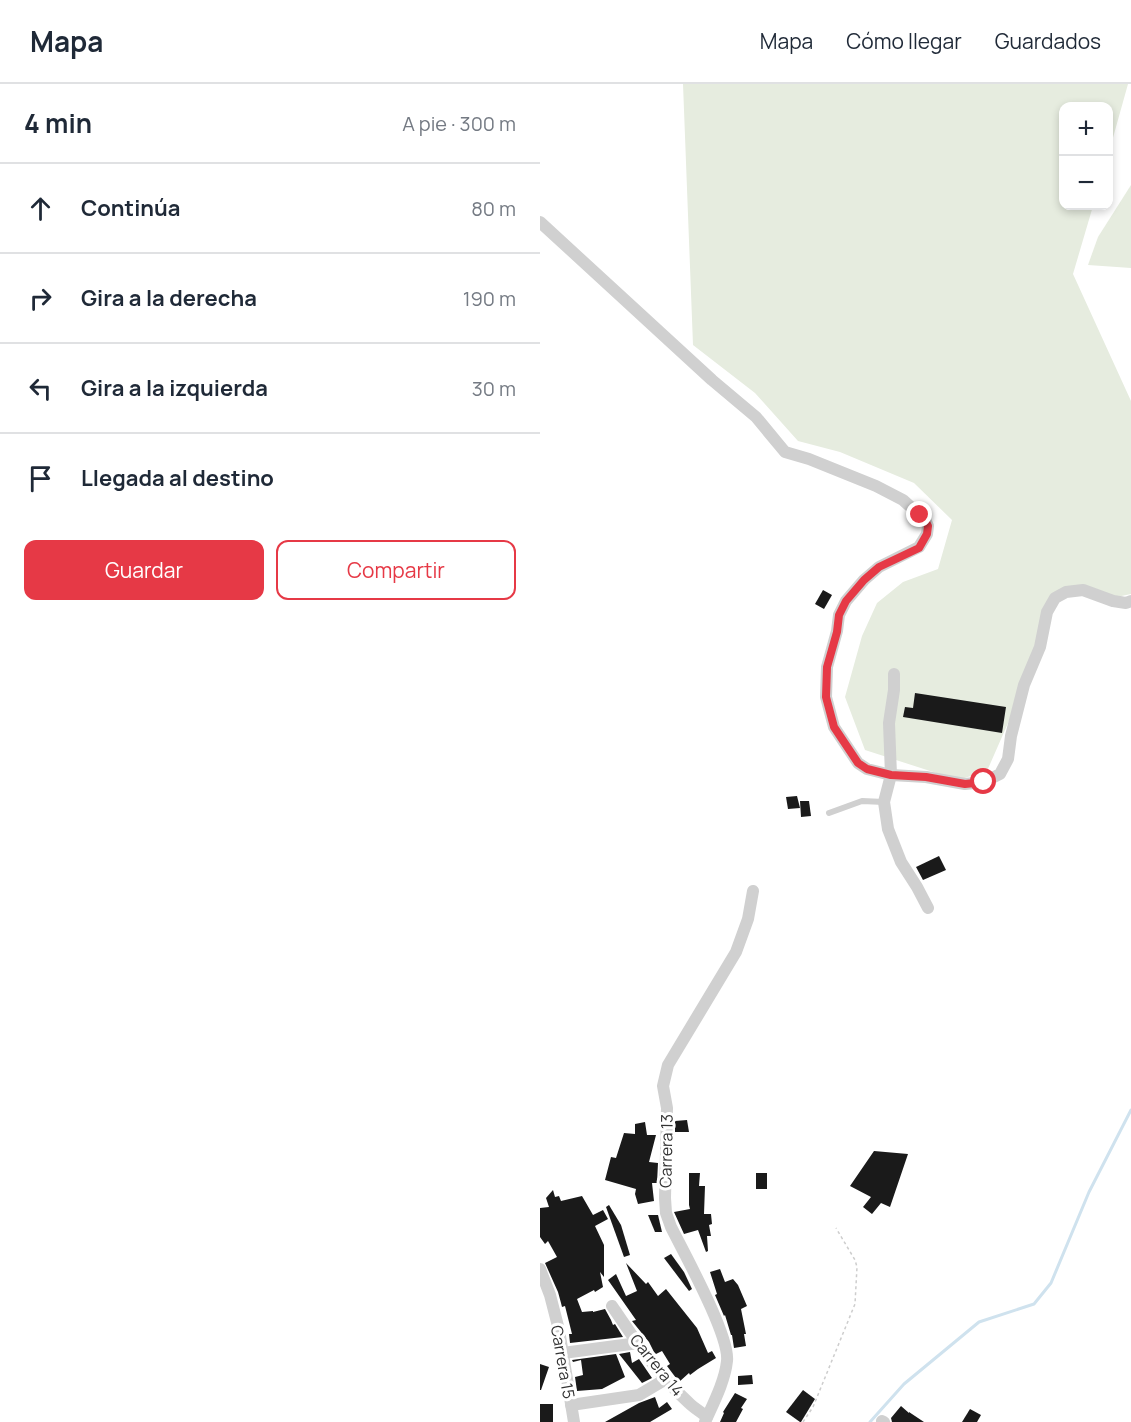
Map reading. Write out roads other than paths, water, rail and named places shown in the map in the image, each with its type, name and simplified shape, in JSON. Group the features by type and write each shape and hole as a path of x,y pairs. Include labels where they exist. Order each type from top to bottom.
{"street":[{"path":"540,222 712,380 756,417 785,452 876,486 903,500 925,520 928,526 927,534 919,548 879,567 846,601 839,615 837,632 827,667 826,697 834,727 858,763 867,769 891,775 926,777 965,784 984,782 1000,774 1008,759 1011,736 1024,685 1040,647 1047,612 1055,598 1066,592 1083,590 1113,601 1126,603 1131,601"},
{"path":"894,674 889,723 891,775 884,802 888,829 901,862 928,908"},
{"name":"Carrera 13","path":"706,1420 723,1378 727,1350 717,1321 670,1227 666,1213 667,1108 663,1086 668,1065 736,952 748,919 753,891"},
{"name":"Carrera 15","path":"540,1269 556,1318 574,1422"},
{"name":"Carrera 14","path":"612,1306 666,1379 706,1420"},
{"path":"563,1353 638,1343"},
{"path":"571,1405 639,1395 666,1379"}],"lane":[{"path":"830,813 862,801 884,802"}],"waterway":[{"path":"870,1422 904,1384 979,1322 1034,1304 1051,1283 1089,1192 1131,1110"}]}
